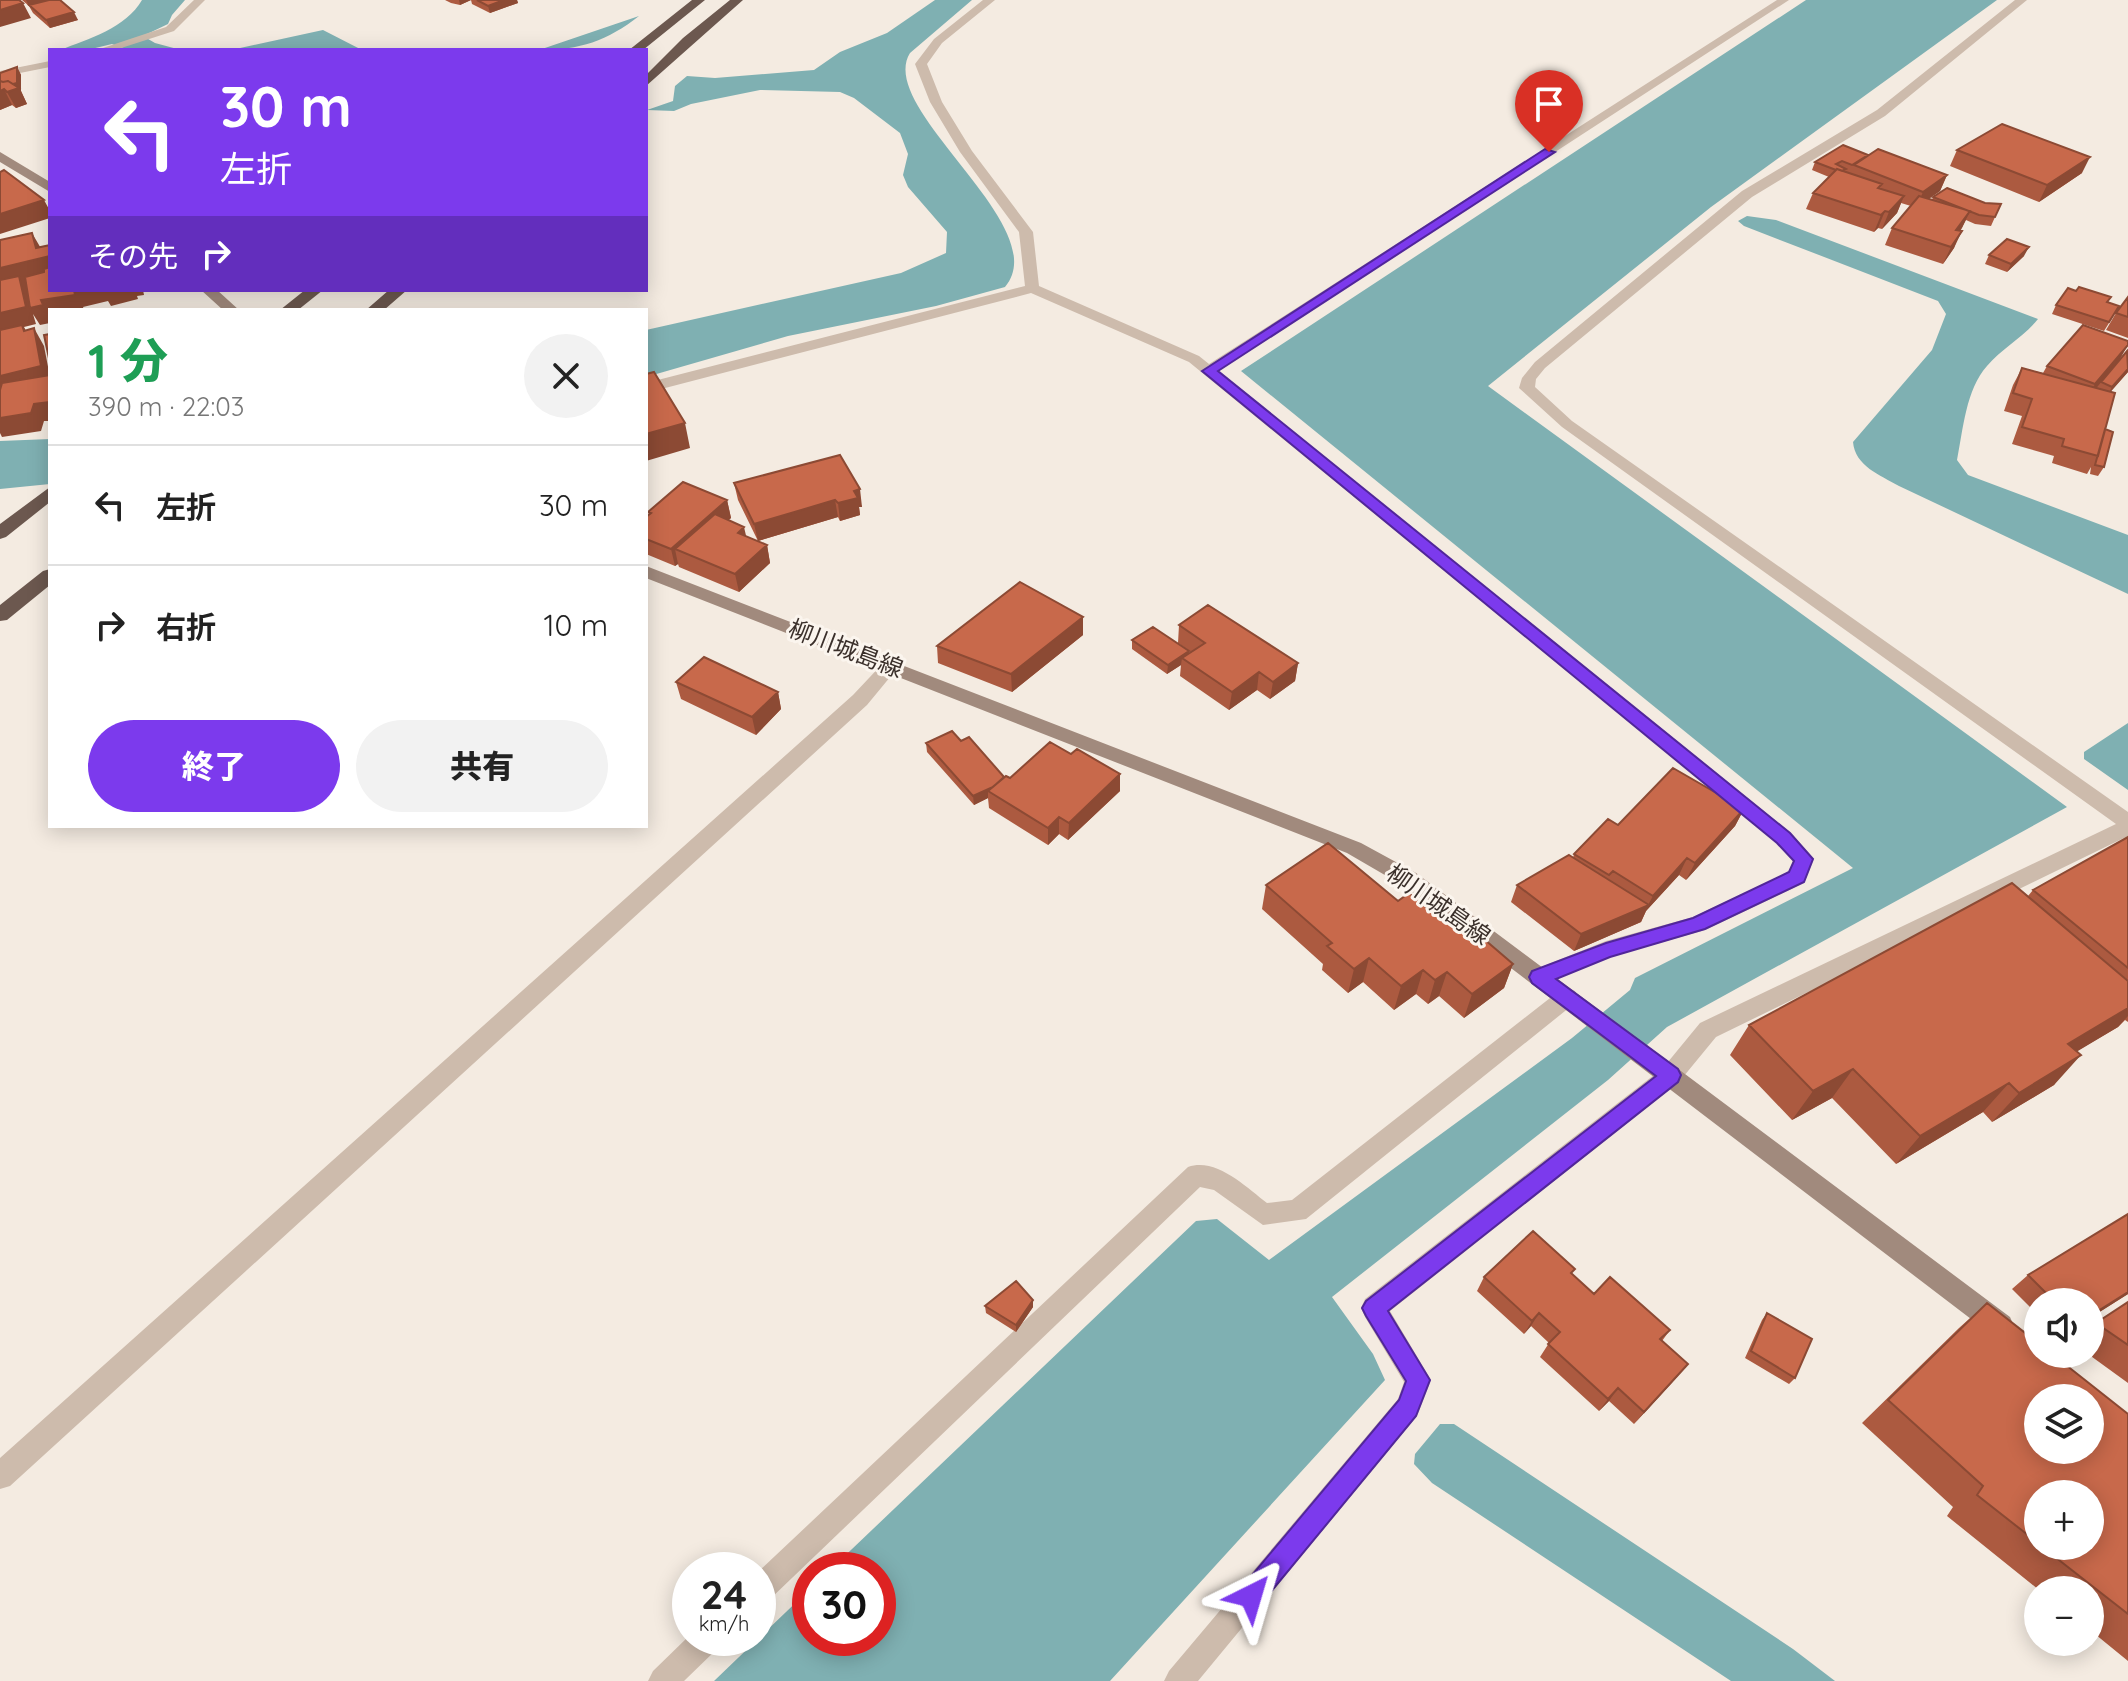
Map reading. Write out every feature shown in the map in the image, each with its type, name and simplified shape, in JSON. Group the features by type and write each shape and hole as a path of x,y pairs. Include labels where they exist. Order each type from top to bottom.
{"highway":[{"path":"638,48 699,0"},
{"path":"648,80 687,41 737,0"},
{"path":"291,308 312,292"},
{"path":"376,308 396,292"},
{"path":"0,533 48,495"},
{"path":"0,615 48,577"}],"main road":[{"path":"0,156 48,187"},
{"path":"210,292 230,308"},
{"name":"柳川城島線","path":"648,573 1354,848 1409,879 1591,1013 2021,1341"}],"street":[{"path":"109,48 170,29 200,0"},
{"path":"990,0 938,41 921,64 936,102 966,152 1026,232 1032,288"},
{"path":"1209,371 1784,0"},
{"path":"1179,1681 1408,1407 1418,1380 1374,1308 1666,1071 1708,1030 2128,825 1567,424 1540,403 1527,388 1529,378 1540,365 1747,194 1881,113 2022,0"},
{"path":"0,74 48,64"},
{"path":"648,387 1032,288 1194,359 1784,838 1804,859 1797,877 1698,924 1606,950 1539,977"},
{"path":"0,1476 849,711 891,665"},
{"path":"776,1574 1196,1175 1220,1181 1263,1214 1297,1211 1567,997"},
{"path":"663,1681 689,1656"}],"water":[{"path":"142,0 185,0 168,24 143,36 174,48 123,48 112,44 95,48 65,48 94,37 135,10"},
{"path":"935,0 972,0 910,53 906,77 917,105 988,201 1007,233 1014,262 1005,287 936,306 788,336 648,376 648,330 901,273 946,253 947,232 908,187 903,175 908,154 900,133 854,98 840,92 760,90 691,104 674,111 648,110 673,101 675,86 687,76 715,78 814,70 840,52 887,33"},
{"path":"1806,0 1997,0 1711,207 1488,386 2067,807 1667,1027 1608,1080 1332,1297 1373,1354 1385,1380 1110,1681 714,1681 740,1656 776,1656 776,1622 792,1606 792,1656 896,1656 896,1552 849,1552 1196,1221 1217,1219 1269,1260 1572,1038 1630,990 1635,978 1853,868 1241,371"},
{"path":"639,16 604,38 580,46 545,48"},
{"path":"323,30 358,48 240,48"},
{"path":"1747,216 1776,220 2038,319 1980,375 1966,410 1957,460 1968,475 2128,535 2128,594 1899,486 1863,464 1853,442 1932,350 1946,314 1938,301 1744,226 1738,221"},
{"path":"48,439 48,484 0,489 0,441"},
{"path":"2128,723 2128,790 2084,759 2084,752"},
{"path":"1440,1424 1454,1424 1793,1649 1835,1681 1731,1681 1432,1483 1414,1464 1415,1454"}],"building":[{"path":"0,0 19,0 23,3 0,10"},
{"path":"60,0 74,12 46,20 29,5"},
{"path":"477,0 504,0 488,6"},
{"path":"17,67 17,83 0,81 0,73"},
{"path":"0,81 8,81 19,88 0,91"},
{"path":"2002,124 2090,157 2047,185 1957,150"},
{"path":"1843,145 1868,155 1852,165 1842,161 1836,164 1846,169 1842,171 1815,162"},
{"path":"1878,149 1947,175 1923,192 1854,165"},
{"path":"1837,169 1882,184 1878,188 1904,196 1889,212 1881,215 1813,193"},
{"path":"4,170 44,200 0,214 0,172"},
{"path":"1947,188 1985,203 2001,204 1995,217 1979,215 1933,197"},
{"path":"1919,196 1970,211 1956,230 1962,231 1951,247 1892,228"},
{"path":"32,233 36,248 48,245 48,256 0,268 0,240"},
{"path":"2007,239 2029,247 2011,264 1989,255"},
{"path":"48,268 48,292 74,292 75,295 41,300 43,305 30,308 25,277 44,272"},
{"path":"19,276 26,307 0,313 0,280"},
{"path":"2079,287 2111,297 2107,302 2119,306 2109,322 2056,305 2068,288 2076,291"},
{"path":"2128,297 2128,317 2116,313"},
{"path":"22,325 24,331 34,328 41,366 0,376 0,330"},
{"path":"2083,325 2128,341 2128,345 2095,384 2047,366"},
{"path":"2127,351 2128,369 2112,387 2101,382"},
{"path":"2022,368 2115,393 2098,456 2062,446 2064,439 2022,427 2032,399 2013,393"},
{"path":"654,372 685,423 648,433 648,374"},
{"path":"48,375 48,402 34,404 31,413 0,418 2,383"},
{"path":"2105,429 2113,432 2104,467 2095,465"},
{"path":"840,455 860,489 854,491 858,498 838,503 835,500 754,524 734,483"},
{"path":"683,482 727,500 671,549 648,540 648,515 651,513 648,512"},
{"path":"715,514 744,527 738,533 767,545 735,574 675,549"},
{"path":"1020,582 1083,617 1011,674 937,646"},
{"path":"1208,605 1298,663 1273,682 1259,672 1232,692 1182,658 1205,643 1179,625"},
{"path":"1153,627 1189,651 1168,665 1132,640"},
{"path":"704,657 778,692 752,717 676,682"},
{"path":"952,731 961,741 969,737 1004,777 993,787 973,796 926,743"},
{"path":"1050,742 1071,754 1077,749 1120,774 1069,823 1059,817 1048,828 988,791 1006,776 1010,778"},
{"path":"1673,768 1744,809 1695,863 1687,858 1653,896 1613,871 1609,875 1574,854 1608,819 1618,825"},
{"path":"2128,837 2128,968 2033,890"},
{"path":"1328,843 1398,901 1409,893 1445,923 1456,915 1513,964 1472,994 1447,972 1435,980 1423,970 1401,986 1369,958 1354,969 1327,946 1332,943 1266,885"},
{"path":"1569,855 1649,905 1581,934 1517,885"},
{"path":"2012,883 2128,981 2128,1008 2068,1044 2081,1055 2019,1093 2009,1083 1920,1136 1853,1069 1813,1091 1749,1025"},
{"path":"2128,1214 2128,1292 2104,1307 2104,1288 2041,1288 2028,1275"},
{"path":"1533,1231 1575,1269 1571,1273 1594,1294 1610,1277 1670,1330 1660,1339 1688,1364 1644,1412 1618,1388 1608,1399 1548,1344 1560,1332 1539,1313 1532,1321 1484,1277"},
{"path":"1016,1281 1033,1300 1016,1325 985,1306"},
{"path":"2128,1302 2128,1345 2104,1328 2104,1318"},
{"path":"1987,1303 2024,1332 2024,1368 2070,1368 2090,1384 2024,1384 2024,1464 2104,1464 2104,1395 2128,1414 2128,1614 2104,1595 2104,1576 2079,1576 2059,1560 2104,1560 2104,1480 2024,1480 2024,1532 1977,1495 1983,1486 1888,1400"},
{"path":"1767,1313 1812,1339 1795,1378 1751,1351"}],"route":[{"path":"1251,1596 1408,1407 1418,1380 1374,1308 1671,1075 1539,977 1606,950 1698,924 1797,877 1804,859 1784,838 1209,371 1549,152"}]}
